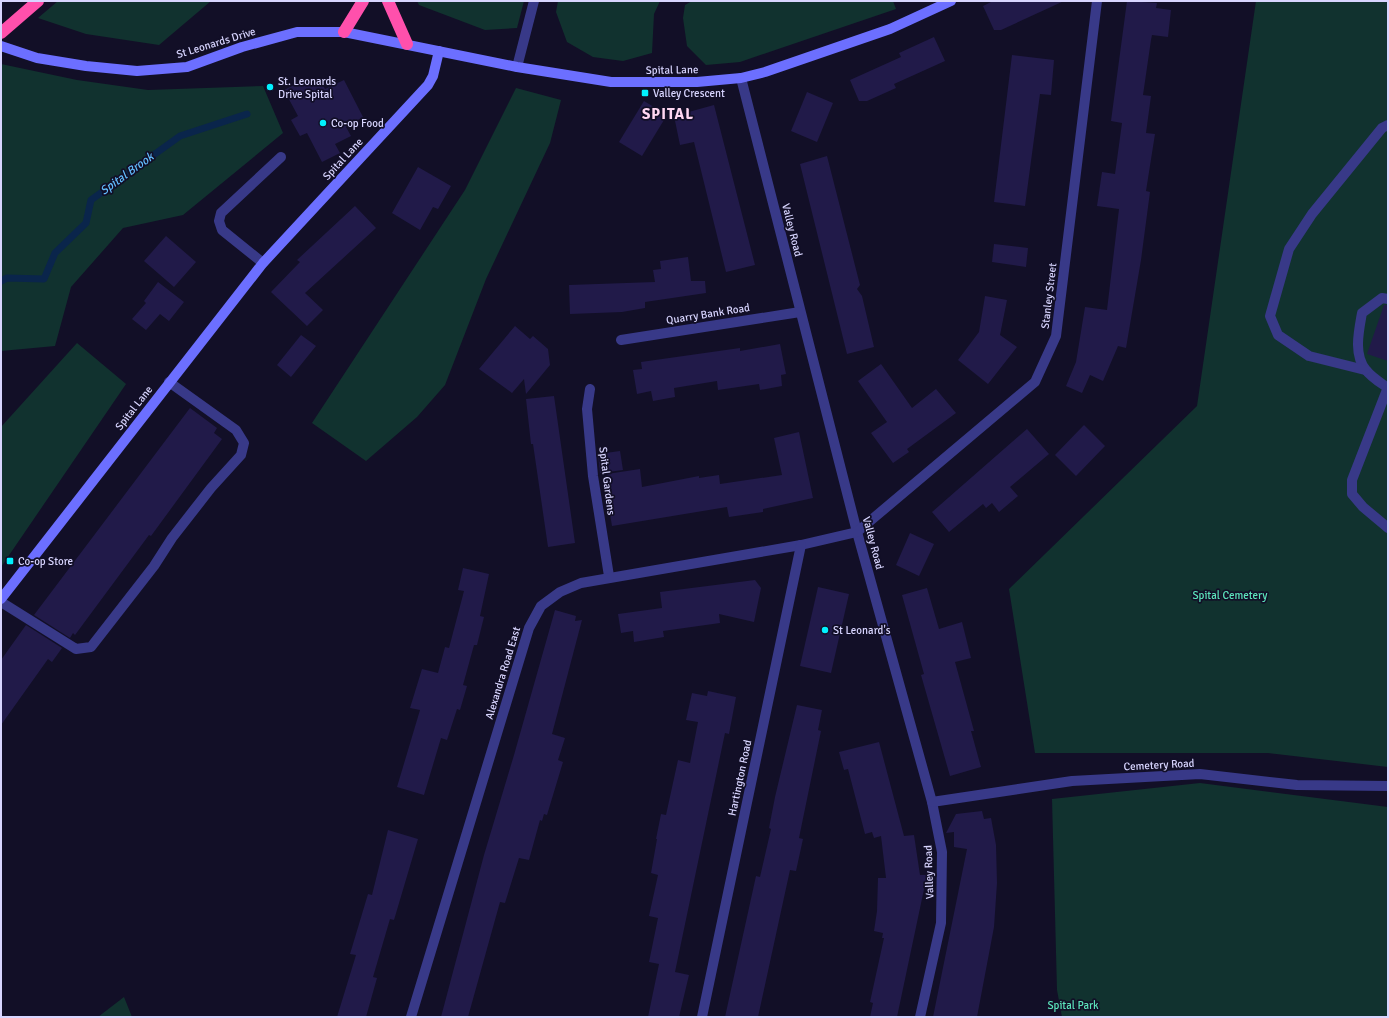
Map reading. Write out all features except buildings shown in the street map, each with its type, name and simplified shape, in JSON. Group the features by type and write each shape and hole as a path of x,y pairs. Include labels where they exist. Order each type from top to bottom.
{"highway":[{"path":"1,33 38,1"},
{"path":"344,32 363,1"},
{"path":"388,1 407,44"}],"street":[{"path":"517,67 534,1"},
{"name":"Spital Lane","path":"1,600 263,263 428,85 433,76 439,51 517,67 611,82 697,82 741,78 890,29 951,1"},
{"name":"Stanley Street","path":"857,532 1035,382 1056,336 1097,1"},
{"name":"St Leonards Drive","path":"1,46 37,58 86,66 137,71 187,67 242,47 297,32 344,32 439,51"},
{"name":"Valley Road","path":"741,78 857,532 932,802 942,852 942,923 920,1017"},
{"path":"1388,125 1382,128 1312,214 1289,249 1270,316 1278,335 1309,356 1365,370 1388,388 1352,480 1352,494 1363,507 1388,528"},
{"path":"263,263 222,230 220,221 221,213 281,158"},
{"path":"1365,370 1358,351 1357,336 1362,313 1382,298 1388,299"},
{"name":"Quarry Bank Road","path":"621,340 800,312"},
{"path":"1,600 76,649 91,646 154,566 172,538 211,488 241,454 244,443 236,430 169,382"},
{"name":"Spital Gardens","path":"590,389 587,409 593,476 609,576"},
{"name":"Alexandra Road East","path":"411,1017 529,628 540,606 560,592 581,583 609,576 801,545 857,532"},
{"name":"Hartington Road","path":"702,1017 801,545"},
{"name":"Cemetery Road","path":"932,802 1072,782 1200,774 1297,785 1388,786"}],"green space":[{"path":"58,1 211,1 159,45 86,34 38,18"},
{"path":"417,1 524,1 517,28 485,30 419,5"},
{"path":"558,1 660,1 654,14 652,53 623,61 593,57 567,42 556,12"},
{"path":"692,1 893,1 896,9 740,62 706,65 687,46 683,18 685,5"},
{"name":"Spital Cemetery","path":"1256,1 1388,1 1388,767 1268,753 1035,753 1009,589 1197,406"},
{"path":"1,64 77,80 148,90 263,86 283,133 183,215 123,228 71,287 55,346 1,351"},
{"path":"516,88 561,100 550,143 486,279 445,385 417,417 366,461 312,423 465,190"},
{"path":"77,343 126,384 1,567 1,427"},
{"name":"Spital Park","path":"1200,783 1388,807 1388,1017 1062,1017 1057,990 1052,799"},
{"path":"124,997 132,1017 98,1017"}],"waterway":[{"name":"Spital Brook","path":"1,281 7,278 44,279 55,253 86,223 91,200 180,136 247,114"}],"place":[{"name":"St. Leonards Drive Spital","path":"270,87"},
{"name":"Valley Crescent","path":"645,93"},
{"name":"Co-op Food","path":"323,123"},
{"name":"Co-op Store","path":"10,561"},
{"name":"St Leonard's","path":"825,630"}],"district":[{"name":"SPITAL","path":"668,114"}]}
